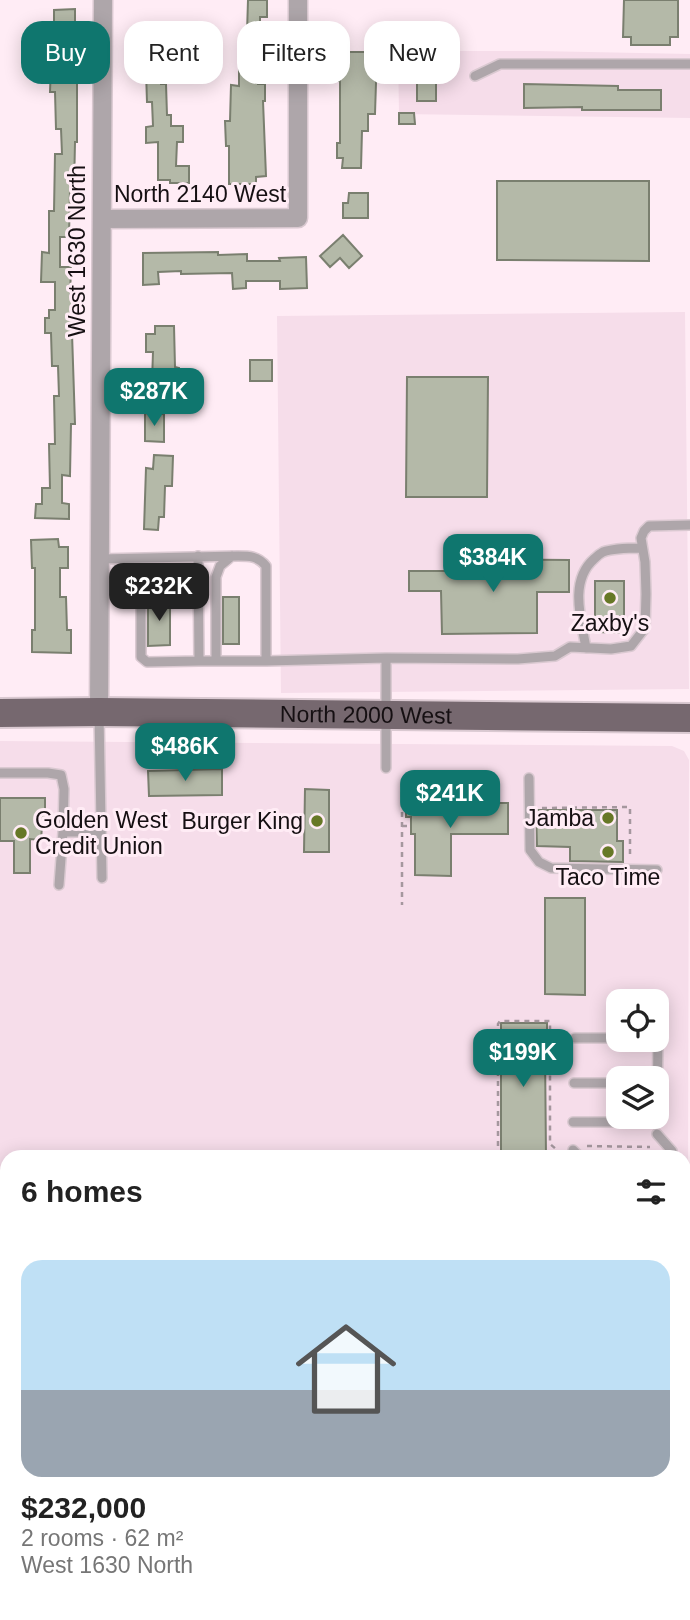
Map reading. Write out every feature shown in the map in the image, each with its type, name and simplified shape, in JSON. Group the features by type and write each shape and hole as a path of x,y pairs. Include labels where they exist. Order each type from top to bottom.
{"main road":[{"name":"North 2000 West","path":"0,713 690,718"}],"street":[{"name":"West 1630 North","path":"99,712 103,0"},
{"name":"North 2140 West","path":"102,219 298,218 298,0"}],"lane":[{"path":"475,76 500,64 690,64"},
{"path":"199,586 149,587 141,595 141,657 144,660 518,659 555,656 570,647 611,649 631,646 645,628 645,562 641,548 644,531 649,526 690,525"},
{"path":"586,648 579,611 579,582 588,564 601,553 641,548"},
{"path":"198,556 199,661"},
{"path":"100,559 232,556 262,561 265,566 266,661"},
{"path":"216,661 216,577 220,566 232,556"},
{"path":"386,659 386,768"},
{"path":"99,712 102,878"},
{"path":"0,773 61,775 64,789 60,885"},
{"path":"529,778 530,850 544,866 657,870"},
{"path":"63,832 101,832"},
{"path":"575,1038 606,1038"},
{"path":"574,1083 606,1083"},
{"path":"573,1122 606,1122"},
{"path":"657,1134 671,1150"}],"path":[{"path":"402,782 402,905"},
{"path":"530,808 630,807 630,869"},
{"path":"402,826 410,826"},
{"path":"498,1146 498,1024 500,1021 551,1021 551,1144 557,1150"},
{"path":"584,1146 650,1147"}],"shaded area":[{"path":"460,51 690,54 690,118 399,114 399,84 460,84"},
{"path":"685,312 689,689 281,693 277,316"},
{"path":"0,741 672,746 684,751 689,760 688,1150 0,1150"}],"building":[{"path":"248,0 267,0 267,17 260,17 260,21 247,21"},
{"path":"624,0 678,0 678,37 670,37 670,45 631,45 631,37 623,37"},
{"path":"75,9 75,21 54,21 54,10"},
{"path":"350,52 364,52 364,84 376,84 375,114 368,114 368,131 362,131 361,168 342,168 343,158 337,158 337,143 340,143 340,84 350,84"},
{"path":"50,84 77,84 77,142 74,190 70,190 69,237 60,237 60,267 71,267 70,297 75,297 72,333 75,424 71,424 70,476 62,475 62,503 69,504 69,519 35,518 36,504 42,504 42,488 50,488 49,444 55,444 54,396 59,396 58,366 52,366 51,333 45,333 45,318 49,318 49,310 55,310 55,282 41,282 42,252 49,253 49,211 54,211 55,154 62,154 61,129 56,129 55,92 50,92"},
{"path":"146,84 166,84 167,115 171,115 171,126 183,126 183,142 177,142 176,166 189,166 189,183 158,180 158,142 146,143 146,127 153,126 152,102 147,102"},
{"path":"265,84 263,101 266,176 256,177 256,184 229,184 229,146 226,146 225,121 230,121 231,85"},
{"path":"417,84 436,84 436,101 417,101"},
{"path":"524,84 618,86 618,90 661,90 661,110 524,108"},
{"path":"399,113 414,113 415,124 399,124"},
{"path":"497,181 649,181 649,261 497,260"},
{"path":"349,193 368,193 368,218 343,218 343,203 348,203"},
{"path":"343,235 362,256 349,268 340,258 330,267 320,256"},
{"path":"218,252 218,255 247,254 247,261 280,261 279,258 306,257 307,288 280,289 280,281 246,281 246,288 233,289 232,273 181,274 181,271 158,272 159,284 143,285 143,253"},
{"path":"155,326 174,326 175,367 179,368 178,397 157,397 158,382 152,382 153,352 146,352 146,334 155,334"},
{"path":"250,360 272,360 272,381 250,381"},
{"path":"407,377 488,377 487,497 406,497"},
{"path":"145,413 164,414 164,442 145,441"},
{"path":"154,455 173,456 172,486 165,486 164,517 159,517 158,530 144,529 146,468 153,469"},
{"path":"58,539 59,547 68,547 68,568 60,568 60,597 66,597 71,653 32,652 32,630 35,630 35,568 32,568 31,540"},
{"path":"469,559 569,560 569,592 537,592 537,633 442,634 441,591 409,591 409,571 469,571"},
{"name":"Zaxby's","path":"595,581 624,581 624,616 620,616 620,633 599,632 599,624 595,624"},
{"path":"223,597 239,597 239,644 223,644"},
{"path":"148,600 170,600 170,645 148,646"},
{"path":"222,769 222,795 149,796 148,771"},
{"name":"Burger King","path":"305,789 329,790 329,852 304,852"},
{"name":"Golden West Credit Union","path":"0,798 45,798 47,826 42,826 41,840 30,839 30,873 14,873 14,841 0,841"},
{"path":"406,800 436,800 436,803 508,803 508,834 451,834 451,876 415,875 415,834 411,834 411,817 406,817"},
{"path":"536,810 617,810 617,841 623,841 623,862 570,861 570,847 537,846"},
{"path":"545,898 585,898 585,995 545,994"},
{"path":"501,1023 547,1023 546,1150 501,1150"}],"place":[{"name":"Zaxby's","path":"610,598"},
{"name":"Jamba","path":"608,818"},
{"name":"Burger King","path":"317,821"},
{"name":"Golden West Credit Union","path":"21,833"},
{"name":"Taco Time","path":"608,852"}]}
